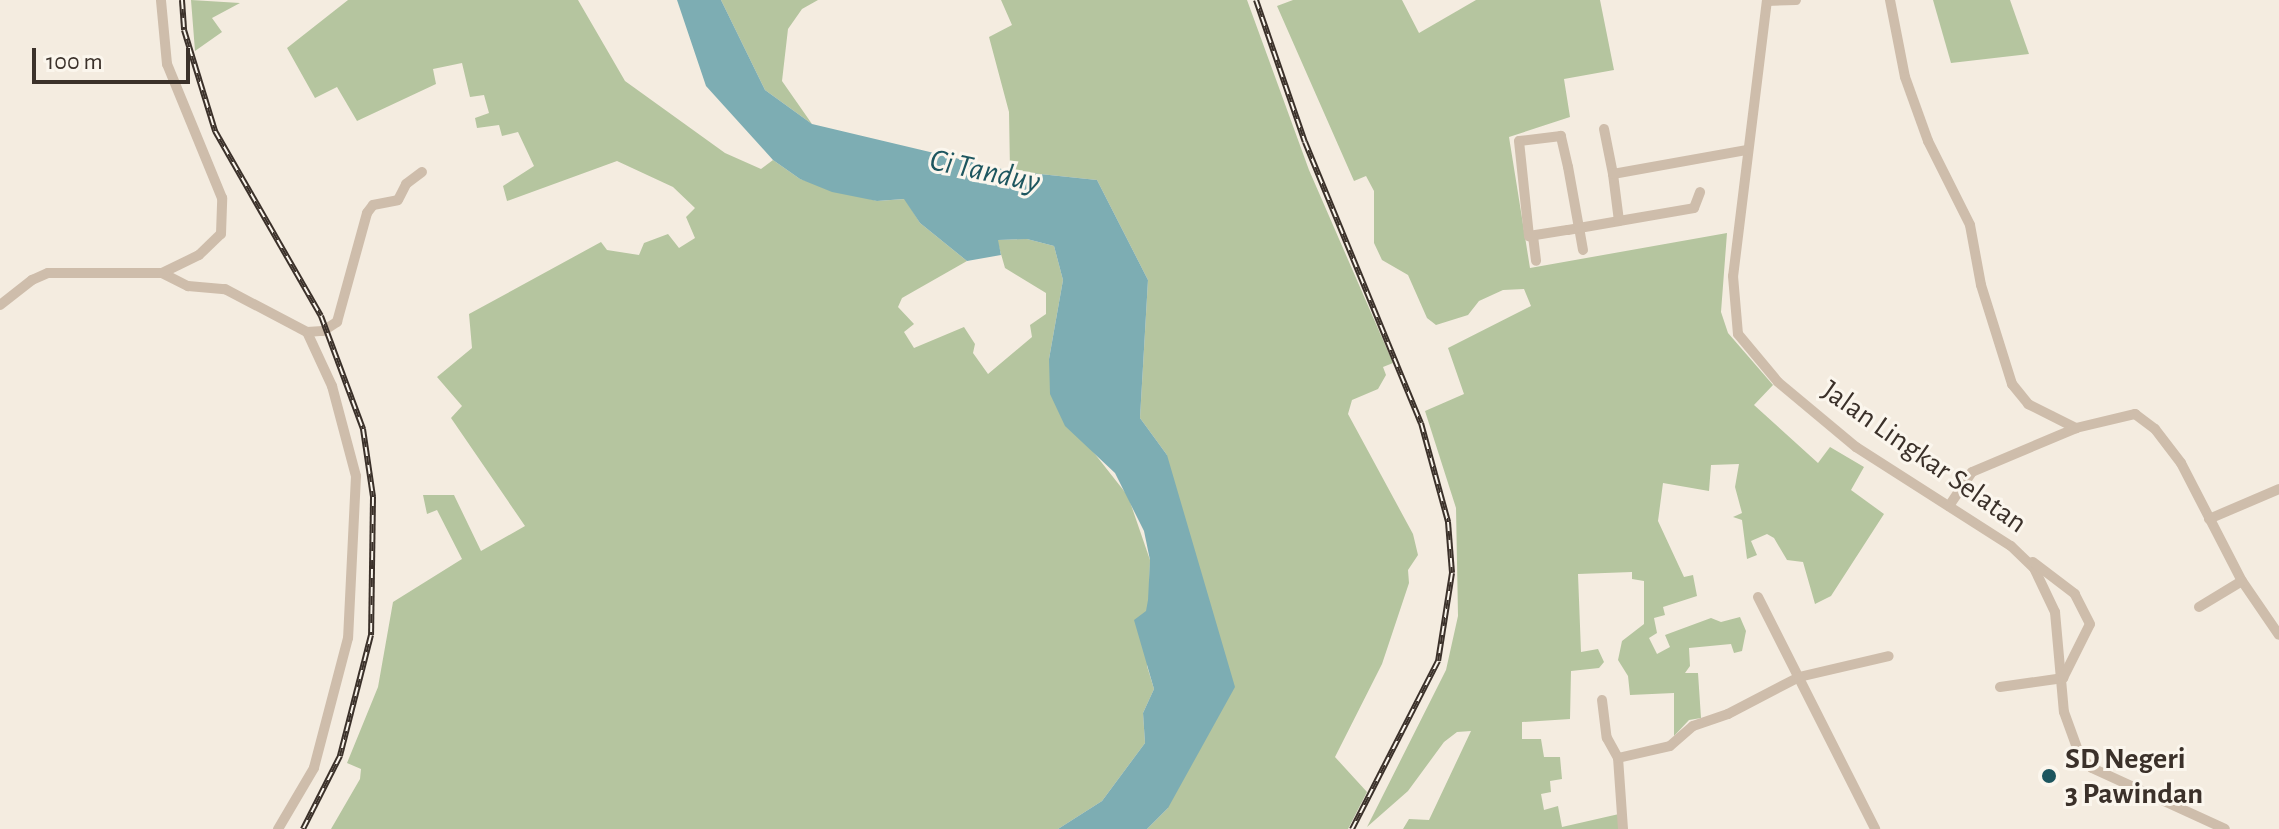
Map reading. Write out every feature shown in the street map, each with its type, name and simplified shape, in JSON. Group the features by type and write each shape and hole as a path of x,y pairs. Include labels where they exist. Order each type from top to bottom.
{"street":[{"path":"161,0 167,64 222,198 223,222 214,244 162,273"},
{"path":"1767,1 1796,0"},
{"path":"1890,0 1905,77 1928,141 1970,225 1981,285 2012,384 2028,404 2076,428"},
{"name":"Jalan Lingkar Selatan","path":"1767,1 1746,150 1733,276 1738,334 1778,382 1828,424 2023,555 2051,599 2063,678 2066,729 2092,768 2225,829"},
{"path":"1604,129 1619,221"},
{"path":"1536,261 1516,144 1529,137 1561,136 1583,250"},
{"path":"1613,174 1746,150"},
{"path":"0,305 24,284 48,273 162,273 188,286 225,289 307,332 323,331 337,322 367,213 373,205 398,200 406,184 422,172"},
{"path":"1533,236 1694,208 1700,192"},
{"path":"278,829 301,795 326,735 348,638 357,530 353,461 332,386 307,332"},
{"path":"1949,506 1972,472 2076,428 2128,415 2143,418 2168,442 2242,581 2279,635"},
{"path":"2209,519 2279,489"},
{"path":"2000,687 2063,678 2090,624 2075,594 2023,555"},
{"path":"2199,607 2242,581"},
{"path":"1758,597 1875,829"},
{"path":"1618,758 1670,746 1693,726 1728,714 1799,677 1889,656"},
{"path":"1602,700 1607,738 1618,758 1623,829"}],"green space":[{"path":"191,0 240,3 212,18 222,32 195,51"},
{"path":"348,0 578,0 625,81 725,153 761,169 773,160 800,179 877,201 905,199 920,223 967,261 902,298 898,307 914,324 904,332 914,348 964,327 975,344 973,353 988,374 1032,337 1030,325 1046,314 1046,293 1005,268 997,240 1027,239 1054,246 1063,280 1049,359 1091,449 1128,496 1150,560 1147,666 1154,689 1143,713 1145,743 1102,801 1058,829 331,829 360,779 361,769 347,763 378,687 393,602 462,559 437,510 427,514 423,495 454,495 481,551 525,526 451,418 462,406 437,377 472,348 469,314 601,242 607,250 639,255 644,243 668,234 679,248 695,238 686,217 695,208 673,187 617,161 507,201 503,186 534,166 518,132 502,136 499,125 477,128 475,118 489,113 484,95 470,97 462,63 433,69 436,84 357,121 337,87 315,98 287,48"},
{"path":"721,0 818,0 802,9 788,29 782,81 812,124 765,90"},
{"path":"1001,0 1247,0 1309,170 1393,363 1383,367 1386,375 1378,389 1352,400 1348,414 1413,534 1418,555 1408,570 1409,583 1382,664 1335,757 1367,792 1348,829 1147,829 1168,808 1167,455 1140,418 1148,280 1097,180 1010,171 1009,112 989,37 1012,25"},
{"path":"1293,0 1402,0 1419,33 1476,0 1600,0 1614,70 1564,79 1570,117 1509,137 1530,268 1727,233 1721,312 1728,333 1773,385 1754,405 1818,463 1830,447 1864,467 1851,490 1884,514 1831,596 1815,604 1803,562 1787,560 1774,538 1767,534 1751,541 1757,555 1747,559 1742,520 1733,517 1742,513 1735,487 1739,464 1711,465 1709,491 1663,483 1658,521 1684,577 1693,575 1697,596 1663,607 1665,615 1654,618 1657,633 1649,638 1657,654 1670,647 1665,635 1711,618 1721,622 1740,617 1746,631 1742,651 1734,653 1731,644 1689,648 1690,666 1685,673 1698,673 1701,718 1689,720 1674,736 1674,693 1630,695 1628,676 1618,660 1622,641 1644,624 1644,581 1632,579 1632,572 1578,574 1581,652 1598,649 1604,662 1599,668 1571,671 1570,719 1522,722 1522,739 1541,739 1544,757 1560,757 1562,779 1550,781 1551,792 1541,794 1544,810 1558,806 1562,827 1619,814 1620,829 1403,829 1409,819 1429,820 1471,731 1457,732 1444,742 1408,791 1367,827 1446,670 1458,616 1456,508 1425,411 1464,394 1448,348 1531,306 1524,289 1503,290 1479,301 1468,315 1436,325 1427,318 1408,275 1382,260 1374,243 1374,191 1366,176 1354,181 1277,6"},
{"path":"1933,0 2010,0 2029,54 1951,63"}],"water":[{"name":"Ci Tanduy","path":"677,0 721,0 765,90 812,124 1010,171 1097,180 1148,280 1140,418 1167,455 1235,687 1168,808 1147,829 1058,829 1102,801 1145,743 1143,713 1154,689 1134,620 1146,611 1148,600 1150,560 1144,531 1115,473 1065,426 1050,394 1049,359 1063,280 1054,246 1027,239 998,240 1001,255 967,261 920,223 904,199 877,201 832,192 800,179 773,160 706,86"}],"railway":[{"path":"182,0 184,30 215,131 321,316 363,429 373,497 371,635 340,756 303,829"},
{"path":"1256,0 1305,142 1421,423 1448,522 1452,573 1438,661 1352,829"}],"place":[{"name":"SD Negeri 3 Pawindan","path":"2049,776"}]}
